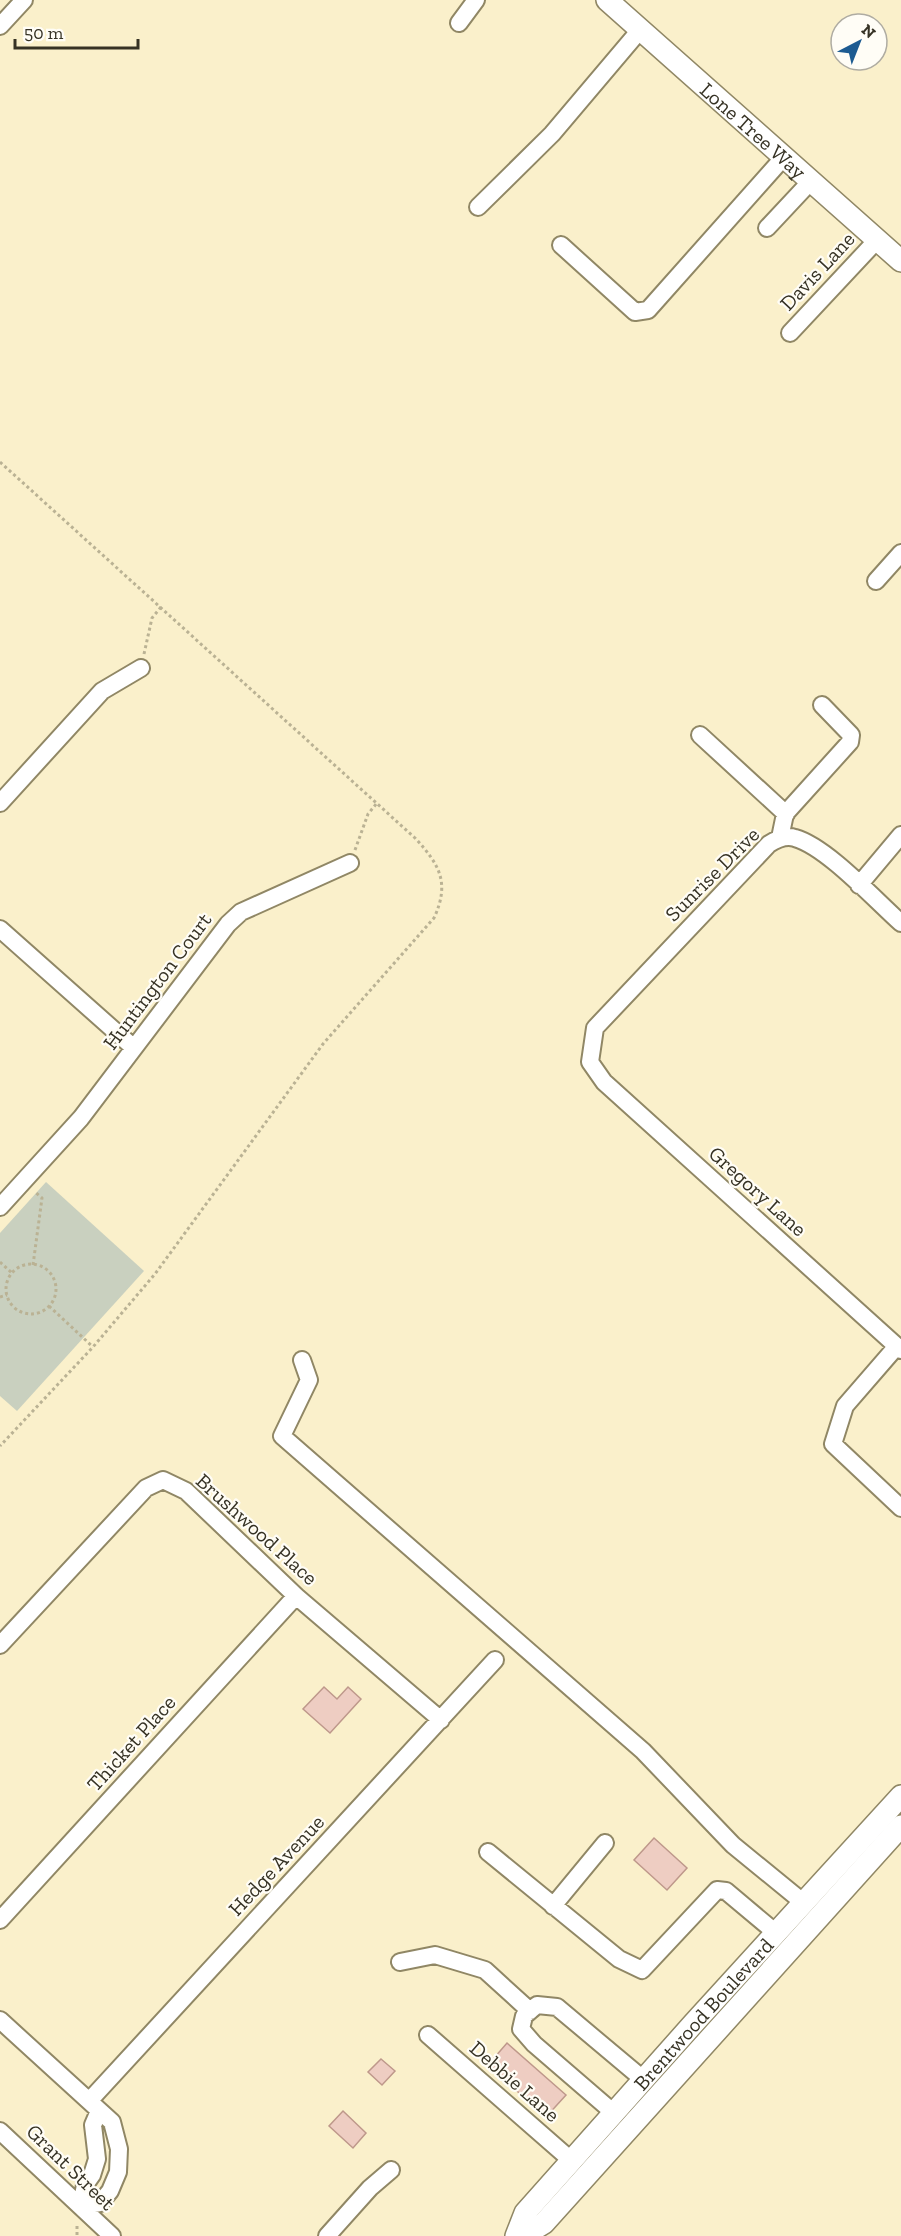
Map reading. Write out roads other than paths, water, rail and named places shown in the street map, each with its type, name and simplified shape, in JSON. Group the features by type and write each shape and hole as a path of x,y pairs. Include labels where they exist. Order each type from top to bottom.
{"main road":[{"name":"Lone Tree Way","path":"607,0 901,261"},
{"name":"Brentwood Boulevard","path":"516,2236 525,2213 901,1797"},
{"name":"Brentwood Boulevard","path":"523,2236 544,2223 901,1826"}],"street":[{"path":"0,26 24,0"},
{"path":"459,23 476,0"},
{"path":"478,207 552,134 640,30"},
{"path":"561,245 635,312 648,310 784,157"},
{"path":"767,228 811,181"},
{"name":"Davis Lane","path":"790,333 877,240"},
{"path":"876,581 901,553"},
{"path":"0,803 102,691 141,668"},
{"path":"780,838 786,814 850,742 851,735 822,705"},
{"path":"700,735 786,814"},
{"path":"859,885 901,835"},
{"name":"Sunrise Drive","path":"590,1062 595,1028 769,844 780,838 794,837 821,851 901,923"},
{"name":"Huntington Court","path":"0,1207 81,1118 214,939 241,912 351,863"},
{"path":"0,929 134,1048"},
{"name":"Gregory Lane","path":"590,1062 604,1082 899,1348"},
{"path":"899,1348 845,1406 833,1444 901,1508"},
{"path":"302,1360 309,1380 282,1436 642,1751 733,1845 804,1903"},
{"name":"Brushwood Place","path":"0,1645 146,1488 163,1480 186,1491 296,1596 441,1720"},
{"name":"Thicket Place","path":"0,1920 296,1596"},
{"name":"Hedge Avenue","path":"94,2105 495,1660"},
{"path":"553,1905 605,1843"},
{"path":"488,1852 619,1959 642,1970 717,1890 726,1891 776,1934"},
{"path":"400,1962 435,1955 485,1970 530,2011"},
{"path":"614,2113 534,2044 521,2029 524,2016 537,2005 557,2007 644,2080"},
{"path":"0,2020 94,2105 112,2122 119,2150 118,2172 110,2191 100,2203 81,2206 85,2185 92,2175 97,2159 93,2125 94,2105"},
{"name":"Debbie Lane","path":"428,2035 572,2161"},
{"name":"Grant Street","path":"0,2131 112,2236"},
{"path":"327,2236 370,2188 391,2170"}]}
